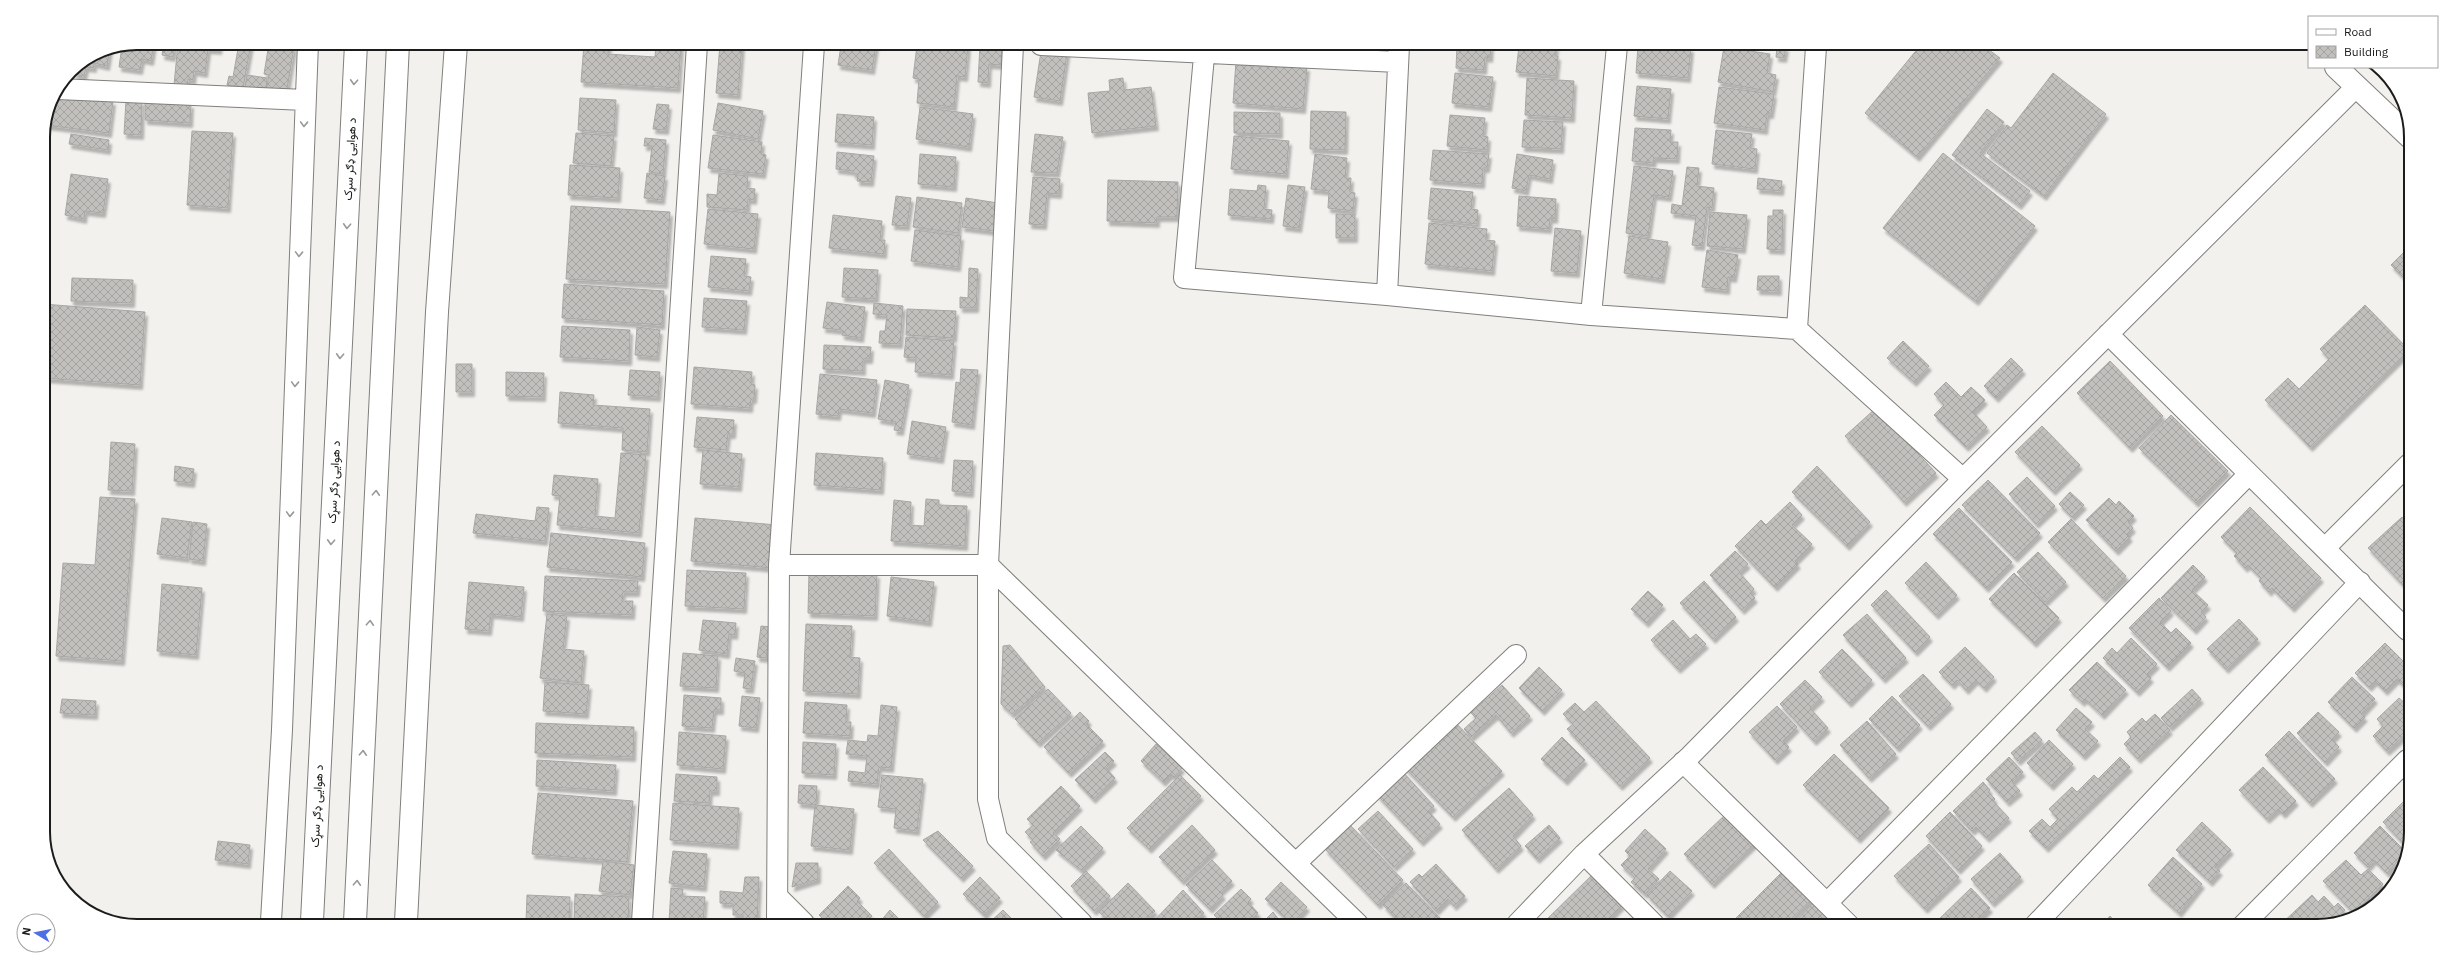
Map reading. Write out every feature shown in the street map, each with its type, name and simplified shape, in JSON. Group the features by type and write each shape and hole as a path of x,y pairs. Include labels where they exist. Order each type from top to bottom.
{"main road":[{"name":"د هوایی ډګر سړک","path":"312,919 356,50"},
{"path":"355,919 398,50"},
{"path":"406,919 436,312 456,50"},
{"path":"2337,68 2404,132"}],"street":[{"path":"272,919 282,730 308,50"},
{"path":"642,919 697,50"},
{"path":"777,919 779,565 814,50"},
{"path":"1013,50 988,565 988,799 997,838 1078,919"},
{"path":"1387,295 1399,54 1204,50 1184,278 1387,295 1592,315 1797,329 1963,478"},
{"path":"1592,315 1617,50"},
{"path":"1797,329 1816,50"},
{"path":"1523,919 1584,854 1683,762 1963,478 2356,87"},
{"path":"66,88 305,100"},
{"path":"2108,334 2404,626"},
{"path":"2324,548 2404,469"},
{"path":"1827,903 2249,474"},
{"path":"779,565 988,565 1353,919"},
{"path":"2041,919 2360,582"},
{"path":"1296,863 1516,655"},
{"path":"1683,762 1843,919"},
{"path":"2249,919 2404,763"},
{"path":"1584,854 1649,919"},
{"path":"778,897 801,919"}],"building":[{"path":"131,50 153,50 151,61 142,59 140,70 119,67 121,52"},
{"path":"163,50 174,50 173,57 162,55"},
{"path":"177,50 208,50 205,73 194,71 193,80 188,79 187,86 174,85"},
{"path":"238,50 250,50 243,88 227,85 229,76 233,77"},
{"path":"268,50 294,50 286,95 266,91 269,75 264,74"},
{"path":"584,50 608,50 608,54 655,57 656,50 681,50 678,88 581,82"},
{"path":"720,50 742,50 738,95 716,93"},
{"path":"840,50 875,50 872,70 838,65"},
{"path":"916,50 968,50 965,77 957,76 954,107 917,103 919,79 913,78"},
{"path":"980,50 1002,50 1001,65 989,64 988,83 978,82"},
{"path":"1041,50 1068,50 1060,101 1034,97"},
{"path":"1457,50 1491,50 1490,58 1485,57 1484,70 1456,68"},
{"path":"1519,50 1556,50 1555,56 1558,56 1556,76 1516,72"},
{"path":"1638,50 1691,50 1688,78 1636,73"},
{"path":"1723,50 1744,50 1770,54 1767,73 1776,75 1773,92 1718,82"},
{"path":"1777,50 1785,50 1784,58 1776,57"},
{"path":"1917,50 1989,50 2000,58 1917,157 1865,113"},
{"path":"109,55 107,66 94,63 94,68 86,67 93,62"},
{"path":"1236,61 1307,67 1303,109 1233,103"},
{"path":"86,67 84,76 76,74"},
{"path":"1455,73 1493,77 1489,107 1452,103"},
{"path":"2053,73 2106,114 2044,196 1987,153 2007,125 2011,128"},
{"path":"247,75 267,78 266,90 245,87"},
{"path":"1123,78 1124,90 1151,87 1156,126 1092,133 1088,93 1110,91 1109,80"},
{"path":"1527,78 1574,81 1572,118 1525,115"},
{"path":"1637,86 1671,89 1668,119 1634,116"},
{"path":"1719,87 1774,94 1771,114 1767,114 1765,130 1714,123"},
{"path":"61,96 113,101 109,133 51,126 53,114"},
{"path":"580,98 616,100 614,133 578,130"},
{"path":"126,100 142,101 141,135 124,134"},
{"path":"145,101 191,104 190,123 145,120"},
{"path":"718,103 763,111 758,139 713,130"},
{"path":"657,104 669,105 666,130 653,129"},
{"path":"920,107 973,114 969,147 916,139"},
{"path":"1987,109 2004,122 1980,153 2030,191 2019,205 1952,155"},
{"path":"1311,111 1346,112 1345,150 1310,149"},
{"path":"1234,112 1280,113 1280,134 1234,133"},
{"path":"837,114 874,117 872,145 835,142"},
{"path":"1450,115 1485,118 1483,136 1488,137 1487,150 1447,146"},
{"path":"1524,120 1563,122 1561,149 1522,147"},
{"path":"1635,128 1671,130 1670,142 1678,142 1677,159 1654,158 1653,163 1632,161"},
{"path":"1716,130 1752,134 1750,148 1757,149 1755,169 1712,164"},
{"path":"192,131 233,133 228,208 187,205"},
{"path":"576,133 614,136 611,166 573,163"},
{"path":"71,134 109,140 108,150 69,144"},
{"path":"1035,134 1063,137 1057,173 1031,172"},
{"path":"713,135 762,142 761,154 766,155 763,174 708,168"},
{"path":"1234,136 1289,141 1286,174 1231,169"},
{"path":"645,138 666,140 663,174 649,172 652,146 644,146"},
{"path":"1433,150 1489,154 1487,168 1483,168 1482,184 1430,180"},
{"path":"837,152 874,156 871,182 857,181 858,174 853,174 853,171 836,169"},
{"path":"1943,153 2035,226 1976,301 1883,228"},
{"path":"920,154 956,157 954,187 918,184"},
{"path":"1315,154 1347,158 1345,178 1351,178 1350,192 1355,193 1353,211 1328,208 1329,191 1311,189"},
{"path":"1517,154 1553,160 1550,179 1529,175 1526,191 1512,188"},
{"path":"570,165 620,168 618,198 568,195"},
{"path":"1634,166 1673,171 1669,197 1654,195 1648,236 1626,233"},
{"path":"1687,167 1699,168 1697,186 1714,188 1712,208 1707,207 1702,246 1692,245 1696,216 1671,213 1672,204 1682,206"},
{"path":"647,173 665,176 662,200 644,198"},
{"path":"719,173 748,176 747,188 755,189 754,200 748,199 747,210 707,207 707,194 717,195"},
{"path":"71,174 108,179 103,213 85,211 84,219 65,215"},
{"path":"1033,177 1060,179 1059,194 1047,193 1044,225 1029,224"},
{"path":"1758,178 1782,181 1781,191 1757,189"},
{"path":"1108,180 1178,182 1177,217 1157,217 1157,223 1107,221"},
{"path":"1258,185 1266,186 1264,209 1272,210 1271,219 1228,215 1230,189 1257,191"},
{"path":"1288,185 1305,187 1299,228 1283,226"},
{"path":"1431,188 1473,192 1471,209 1478,210 1477,224 1428,219"},
{"path":"896,196 911,198 907,226 892,225"},
{"path":"1519,196 1556,199 1555,219 1550,218 1549,229 1517,226"},
{"path":"917,197 962,203 958,233 913,227"},
{"path":"966,198 998,203 994,231 962,227"},
{"path":"571,206 670,212 665,284 566,279"},
{"path":"708,209 758,214 754,249 704,244"},
{"path":"1773,210 1783,210 1782,250 1767,249 1768,216 1773,216"},
{"path":"1710,212 1747,215 1743,249 1707,246"},
{"path":"1336,214 1355,214 1355,238 1336,238"},
{"path":"833,215 882,221 880,240 885,240 884,254 829,248"},
{"path":"1429,223 1487,229 1486,240 1495,241 1492,271 1425,264"},
{"path":"1555,228 1581,231 1577,273 1551,271"},
{"path":"915,230 961,236 958,267 911,261"},
{"path":"1629,236 1668,242 1662,279 1624,273"},
{"path":"1707,250 1738,255 1734,278 1728,277 1727,290 1702,287"},
{"path":"2404,252 2404,278 2391,265"},
{"path":"711,256 746,259 744,276 751,277 749,291 708,287"},
{"path":"844,268 878,270 876,299 842,297"},
{"path":"969,268 978,269 976,308 960,308 960,297 968,298"},
{"path":"1758,276 1779,276 1779,291 1757,290"},
{"path":"72,278 133,280 132,303 71,301"},
{"path":"564,284 664,291 662,325 562,318"},
{"path":"704,298 747,301 744,330 702,327"},
{"path":"827,302 865,307 861,338 842,335 842,330 823,328"},
{"path":"874,303 903,306 900,344 879,343 880,331 885,331 887,315 873,314"},
{"path":"50,305 145,312 140,385 50,379"},
{"path":"2365,305 2404,345 2404,355 2310,447 2265,400 2288,378 2299,389 2329,359 2320,349"},
{"path":"907,309 956,311 954,338 906,335"},
{"path":"562,326 630,330 629,361 560,357"},
{"path":"637,327 660,330 657,357 635,355"},
{"path":"906,337 954,341 951,375 915,372 916,358 904,357"},
{"path":"1903,341 1929,366 1914,382 1887,358"},
{"path":"824,345 871,347 870,359 863,359 863,371 823,369"},
{"path":"2011,358 2023,370 1996,398 1984,386"},
{"path":"2110,361 2163,416 2130,448 2077,393"},
{"path":"456,364 472,364 472,392 456,392"},
{"path":"694,367 752,372 751,384 755,385 754,399 751,399 750,408 691,404"},
{"path":"961,369 978,370 972,425 952,422 956,382 960,383"},
{"path":"630,370 660,372 658,397 628,395"},
{"path":"506,372 544,373 543,397 506,396"},
{"path":"820,374 877,380 873,413 839,409 838,416 816,414"},
{"path":"885,380 909,385 901,431 894,430 896,422 878,419"},
{"path":"1946,382 1961,397 1971,387 1985,400 1973,412 1987,427 1966,447 1934,415 1944,405 1934,394"},
{"path":"560,392 594,395 593,405 650,409 647,452 622,450 623,428 558,423"},
{"path":"1876,408 1936,473 1904,502 1845,436"},
{"path":"2171,415 2228,471 2196,503 2139,448"},
{"path":"697,417 734,420 733,434 728,434 726,450 694,447"},
{"path":"912,421 946,427 941,459 907,454"},
{"path":"2042,426 2080,465 2053,491 2015,452"},
{"path":"111,442 135,444 132,491 108,490"},
{"path":"703,450 742,454 739,487 700,484"},
{"path":"621,453 646,455 639,533 557,525 560,496 552,495 554,475 598,479 595,516 615,518"},
{"path":"816,453 883,458 881,490 814,485"},
{"path":"954,460 973,461 971,493 952,491"},
{"path":"175,466 194,469 192,483 174,481"},
{"path":"1817,466 1870,522 1847,546 1792,492"},
{"path":"2027,477 2055,506 2036,524 2009,494"},
{"path":"1988,480 2040,533 2015,558 1962,505"},
{"path":"2070,492 2084,505 2072,517 2059,504"},
{"path":"100,497 135,499 122,661 56,656 63,563 95,565"},
{"path":"2109,498 2116,505 2119,501 2134,516 2128,522 2133,528 2127,534 2130,537 2116,551 2086,520"},
{"path":"926,499 939,500 939,505 967,506 965,546 891,541 894,500 911,502 910,525 924,526"},
{"path":"1790,502 1802,515 1792,525 1812,544 1795,561 1798,564 1775,587 1735,546 1761,520 1766,525"},
{"path":"537,507 549,508 545,541 473,533 476,514 535,521"},
{"path":"2250,507 2321,578 2292,608 2272,588 2269,592 2259,581 2261,578 2248,565 2245,568 2234,556 2237,553 2221,537"},
{"path":"1959,508 2012,562 1986,588 1933,534"},
{"path":"2402,517 2404,519 2404,586 2368,548"},
{"path":"162,518 192,522 187,558 157,554"},
{"path":"695,518 777,525 773,568 691,561"},
{"path":"2071,519 2126,576 2103,598 2048,542"},
{"path":"193,522 207,524 203,561 189,559"},
{"path":"551,533 645,543 642,577 547,567"},
{"path":"1735,551 1748,564 1739,572 1754,589 1750,593 1755,598 1742,610 1710,575"},
{"path":"2038,552 2066,582 2045,602 2017,572"},
{"path":"1926,562 1957,595 1936,615 1905,583"},
{"path":"2193,565 2205,577 2192,590 2208,605 2201,612 2206,617 2194,630 2161,598"},
{"path":"687,570 746,573 744,609 685,606"},
{"path":"809,571 877,574 875,616 808,613"},
{"path":"2014,573 2059,618 2034,643 1989,599"},
{"path":"545,576 638,581 637,592 623,592 622,601 633,601 632,615 543,611"},
{"path":"891,577 934,582 929,622 887,616"},
{"path":"1704,581 1736,617 1713,639 1680,603"},
{"path":"469,582 524,587 521,617 491,614 489,631 465,629"},
{"path":"162,584 202,588 196,655 157,651"},
{"path":"1886,590 1930,637 1915,652 1871,605"},
{"path":"1648,591 1663,605 1646,623 1631,609"},
{"path":"2159,598 2171,611 2160,622 2171,633 2176,628 2191,643 2167,667 2129,628"},
{"path":"547,614 567,616 563,649 584,651 581,683 540,678"},
{"path":"1867,614 1906,658 1883,679 1843,635"},
{"path":"2239,619 2258,639 2226,669 2207,649"},
{"path":"703,620 736,623 735,635 729,634 727,654 699,650"},
{"path":"1673,620 1690,639 1696,634 1706,644 1678,669 1651,640"},
{"path":"806,624 852,626 850,657 860,658 858,694 803,691"},
{"path":"761,626 771,627 766,658 757,657"},
{"path":"2131,638 2157,664 2147,674 2151,678 2137,692 2103,658 2112,648 2117,653"},
{"path":"2385,643 2404,662 2404,686 2397,679 2385,691 2375,681 2369,687 2355,673"},
{"path":"1010,645 1045,687 1012,714 1001,704 1003,646"},
{"path":"1965,647 1994,677 1984,688 1976,680 1966,690 1957,680 1952,685 1939,672"},
{"path":"1842,649 1872,680 1849,703 1819,672"},
{"path":"683,653 718,656 716,688 680,686"},
{"path":"736,658 755,661 751,689 743,688 745,673 734,671"},
{"path":"2097,662 2126,690 2102,715 2085,699 2082,702 2069,690"},
{"path":"1539,667 1562,690 1542,711 1519,688"},
{"path":"1923,674 1951,704 1928,726 1899,696"},
{"path":"2352,677 2375,699 2361,714 2365,717 2354,728 2328,702"},
{"path":"1805,680 1822,697 1810,708 1828,728 1814,741 1780,704"},
{"path":"545,682 589,685 586,714 543,711"},
{"path":"1502,685 1530,716 1511,733 1496,715 1471,737 1464,729 1476,718 1471,713"},
{"path":"1048,689 1071,713 1038,743 1015,719"},
{"path":"2192,689 2201,699 2170,727 2161,718"},
{"path":"684,695 721,698 721,710 714,710 712,728 682,726"},
{"path":"742,696 760,698 756,728 739,726"},
{"path":"1892,696 1920,725 1897,748 1869,719"},
{"path":"2399,698 2404,702 2404,736 2387,751 2373,736 2383,726 2377,719"},
{"path":"62,699 96,701 95,715 60,713"},
{"path":"1596,701 1650,758 1620,786 1567,729 1573,724 1563,714 1575,703 1584,712"},
{"path":"805,702 847,705 846,722 851,722 850,736 803,733"},
{"path":"881,705 897,707 891,768 879,767 877,784 848,781 849,771 865,773 867,756 846,754 848,740 867,742 868,735 878,736"},
{"path":"1777,706 1797,727 1783,741 1789,747 1775,760 1749,732"},
{"path":"2076,708 2092,722 2085,729 2098,741 2083,756 2056,730"},
{"path":"1080,712 1089,721 1086,724 1103,741 1069,773 1044,747"},
{"path":"2318,712 2339,732 2332,739 2339,747 2325,762 2297,733"},
{"path":"2155,714 2170,730 2138,759 2124,744 2131,737 2127,732 2142,718 2146,722"},
{"path":"1453,720 1502,771 1453,817 1404,767"},
{"path":"1867,721 1896,754 1869,778 1840,745"},
{"path":"536,723 634,727 633,757 535,753"},
{"path":"2289,731 2335,779 2310,803 2265,755"},
{"path":"679,732 726,736 723,769 677,765"},
{"path":"2035,732 2042,740 2018,761 2011,753"},
{"path":"1562,737 1585,760 1565,781 1541,759"},
{"path":"2049,740 2073,764 2051,786 2027,763"},
{"path":"803,742 836,744 834,775 802,773"},
{"path":"1156,744 1182,768 1174,777 1171,774 1163,782 1141,761"},
{"path":"1105,752 1114,761 1106,768 1115,778 1093,799 1075,780"},
{"path":"1834,754 1889,808 1858,839 1803,785"},
{"path":"2009,757 2023,772 2012,782 2020,791 2007,802 1986,779"},
{"path":"2120,757 2130,767 2046,848 2029,831 2042,819 2050,827 2058,819 2049,809 2072,787 2077,792 2094,775 2098,779"},
{"path":"537,760 616,765 614,791 536,786"},
{"path":"2263,767 2296,801 2283,814 2278,809 2267,819 2239,790"},
{"path":"1403,772 1434,806 1428,811 1440,824 1421,842 1377,795"},
{"path":"676,774 717,777 717,791 710,791 709,803 674,801"},
{"path":"882,775 923,779 917,831 894,828 896,809 878,807"},
{"path":"1180,775 1201,796 1149,849 1127,828"},
{"path":"1983,782 1990,790 1988,792 1995,799 1993,801 2009,818 1987,838 1976,827 1972,831 1953,811"},
{"path":"799,785 817,786 816,805 798,803"},
{"path":"1061,786 1080,806 1053,833 1060,839 1043,856 1030,842 1033,840 1025,832 1033,825 1027,819"},
{"path":"1509,788 1533,815 1513,836 1521,846 1496,869 1462,830"},
{"path":"538,793 633,801 627,862 532,854"},
{"path":"2403,802 2404,803 2403,843 2383,822"},
{"path":"673,803 739,808 736,845 670,840"},
{"path":"815,805 854,809 850,850 811,846"},
{"path":"1378,811 1413,849 1394,867 1358,829"},
{"path":"1728,812 1756,842 1712,884 1684,854"},
{"path":"1950,812 1982,846 1958,870 1926,836"},
{"path":"2202,822 2231,850 2215,867 2220,871 2210,882 2176,850"},
{"path":"1192,825 1215,850 1182,881 1159,857"},
{"path":"1350,825 1403,880 1378,905 1325,849"},
{"path":"1549,825 1560,838 1537,859 1525,846"},
{"path":"1081,826 1103,848 1081,870 1056,850"},
{"path":"2380,826 2402,848 2399,860 2387,873 2374,860 2368,867 2354,853"},
{"path":"1645,829 1666,849 1648,869 1659,879 1645,894 1631,882 1635,878 1621,865 1630,856 1625,851"},
{"path":"938,831 973,866 961,878 923,840"},
{"path":"218,841 250,845 248,864 215,860"},
{"path":"1929,844 1959,877 1925,909 1894,876"},
{"path":"889,849 938,902 924,916 874,863"},
{"path":"673,851 707,854 704,887 669,883"},
{"path":"2000,853 2021,877 1992,903 1971,879"},
{"path":"2173,857 2202,884 2179,913 2148,885"},
{"path":"1212,860 1232,881 1220,892 1223,895 1210,909 1186,885"},
{"path":"2346,860 2361,875 2368,869 2383,884 2359,908 2352,911 2323,881"},
{"path":"603,861 634,865 630,895 599,891"},
{"path":"796,863 818,863 818,879 792,887"},
{"path":"1436,864 1465,896 1454,906 1448,899 1436,911 1410,882 1419,874 1422,877"},
{"path":"1785,869 1813,898 1791,919 1735,919"},
{"path":"1086,871 1110,896 1094,911 1071,886"},
{"path":"1670,871 1692,891 1668,916 1647,895"},
{"path":"1592,875 1622,905 1608,919 1547,919"},
{"path":"745,877 759,877 757,919 743,919 743,915 733,915 733,904 720,903 720,891 743,893"},
{"path":"980,877 1000,898 984,915 963,894"},
{"path":"1281,882 1307,907 1296,919 1287,919 1265,899"},
{"path":"1128,883 1155,911 1148,919 1107,919 1099,912"},
{"path":"1406,883 1441,919 1396,919 1383,905"},
{"path":"848,886 860,898 857,901 872,916 869,919 823,919 819,915"},
{"path":"671,888 683,889 682,896 705,897 703,919 669,919"},
{"path":"1971,888 1990,908 1978,919 1939,919"},
{"path":"1241,889 1251,899 1248,902 1258,913 1252,919 1218,919 1214,915"},
{"path":"1183,890 1204,913 1197,919 1156,919"},
{"path":"575,894 629,897 628,919 574,919"},
{"path":"527,895 570,897 569,919 526,919"},
{"path":"2312,895 2318,902 2324,896 2334,907 2338,903 2345,910 2338,916 2328,918 2286,919"},
{"path":"1814,902 1831,919 1798,919"},
{"path":"890,910 899,919 882,919"},
{"path":"1003,910 1012,919 993,919"},
{"path":"1273,912 1278,919 1266,919"}]}
